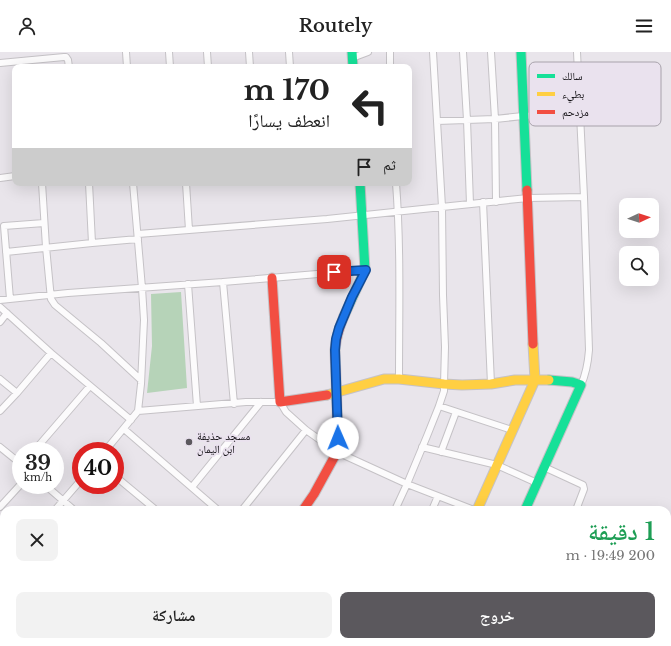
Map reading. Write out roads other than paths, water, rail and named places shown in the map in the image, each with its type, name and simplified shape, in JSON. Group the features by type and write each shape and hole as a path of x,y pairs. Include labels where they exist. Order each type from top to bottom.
{"street":[{"path":"126,52 127,64"},
{"path":"169,52 170,64"},
{"path":"207,52 208,64"},
{"path":"249,52 250,64"},
{"path":"289,52 290,64"},
{"path":"353,59 368,52"},
{"path":"390,52 390,64"},
{"path":"397,506 444,391 445,347 442,207 433,52"},
{"path":"463,52 470,204"},
{"path":"491,52 495,119 496,202"},
{"path":"477,506 535,380 521,52"},
{"path":"577,52 577,62"},
{"path":"0,63 66,57 69,64"},
{"path":"437,121 495,119 529,116"},
{"path":"527,506 584,378 588,363 589,350 581,126"},
{"path":"0,178 12,176"},
{"path":"42,186 50,295 53,303 101,343 141,380"},
{"path":"89,186 92,242"},
{"path":"113,442 138,411 141,380 144,320 133,186"},
{"path":"186,186 189,230"},
{"path":"308,506 336,452 338,438 335,350 336,339 352,297 366,270 360,186"},
{"path":"396,186 398,211 399,379"},
{"path":"6,252 189,230 327,219 483,202 528,198 584,197"},
{"path":"483,202 491,384"},
{"path":"10,299 2,226 44,223"},
{"path":"0,300 366,270"},
{"path":"272,278 280,402 286,412 306,430 336,452 407,484 464,506"},
{"path":"223,282 234,404"},
{"path":"188,284 197,406"},
{"path":"0,307 51,353 131,420"},
{"path":"0,322 7,313"},
{"path":"0,411 51,353"},
{"path":"0,378 17,393"},
{"path":"138,411 197,406 280,402 323,396 384,379 399,379 444,384 491,384 515,380 535,380 572,382 581,385"},
{"path":"42,442 90,386"},
{"path":"192,488 261,402"},
{"path":"439,406 512,430"},
{"path":"441,452 456,412"},
{"path":"124,429 213,506"},
{"path":"245,506 306,430"},
{"path":"0,447 12,457"},
{"path":"422,447 497,465 537,483"},
{"path":"544,467 583,485 584,489 578,506"},
{"path":"124,483 151,506"},
{"path":"59,506 72,491"},
{"path":"1,506 12,494"},
{"path":"56,494 70,506"},
{"path":"434,506 438,496"}],"place":[{"name":"مسجد حذيفة ابن اليمان","path":"189,442"}]}
